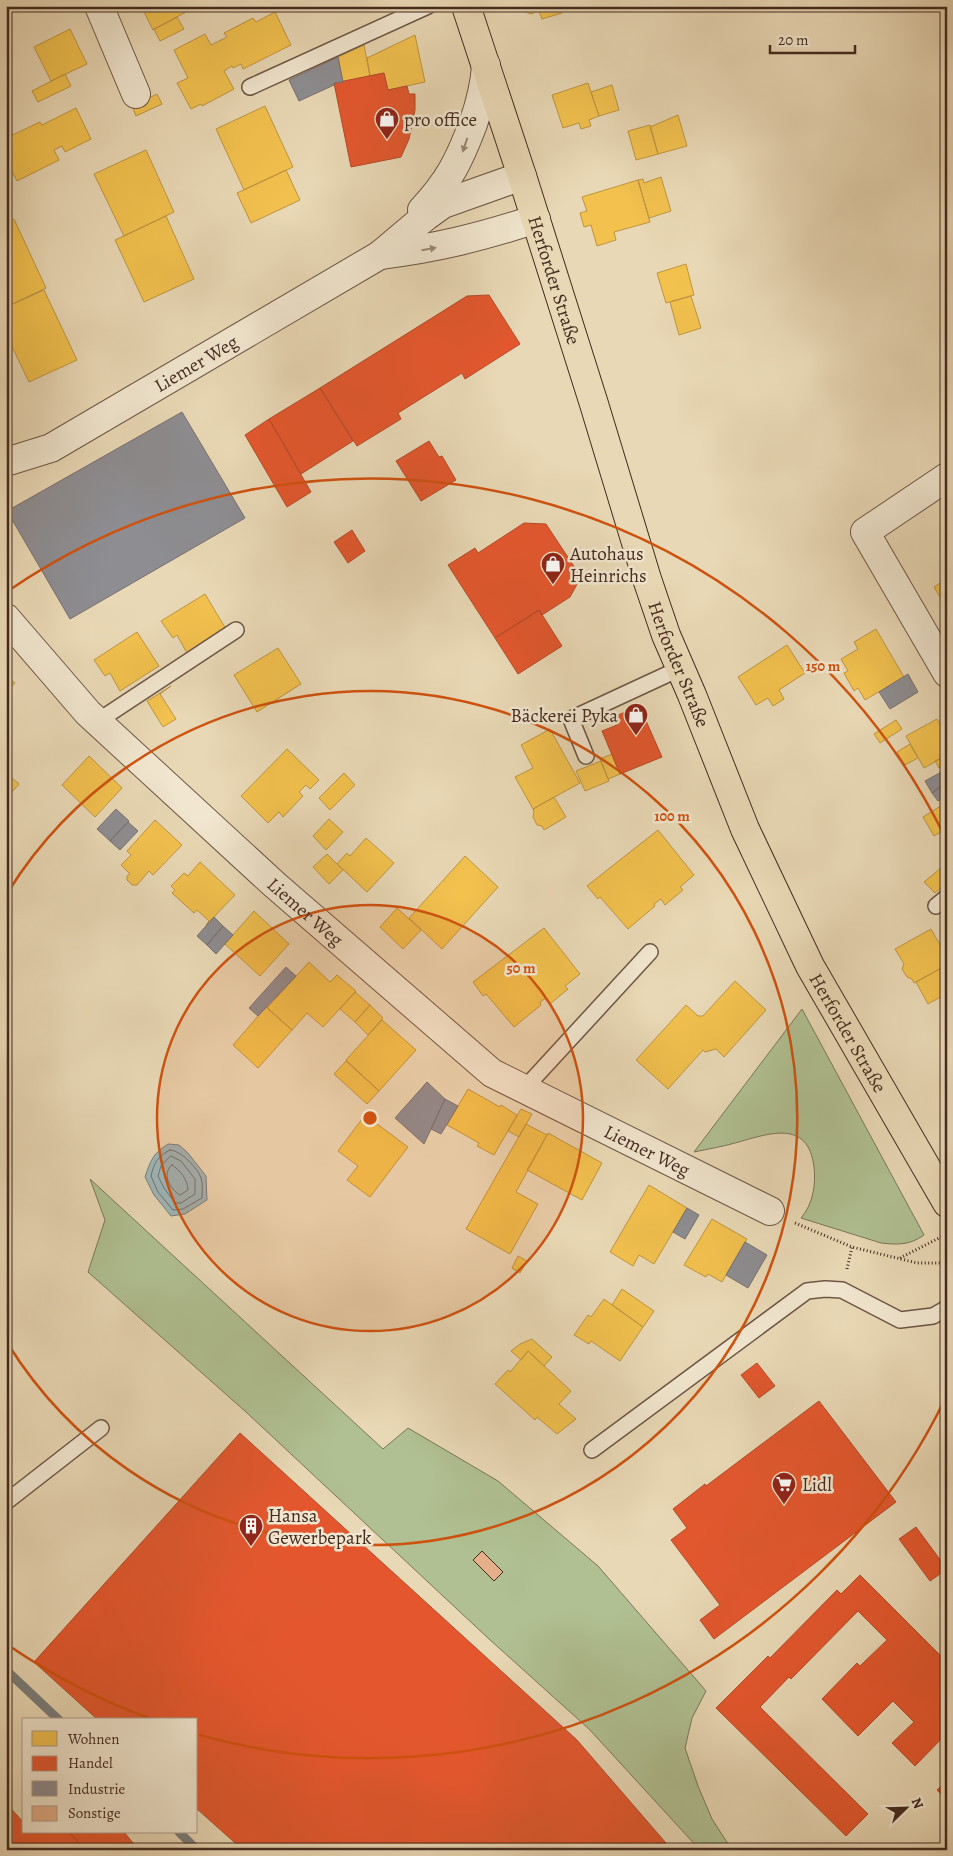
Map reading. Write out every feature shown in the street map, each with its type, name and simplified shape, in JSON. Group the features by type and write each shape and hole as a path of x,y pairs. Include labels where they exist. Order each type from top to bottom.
{"main road":[{"name":"Herforder Straße","path":"466,6 536,219 655,604 746,829 810,966 947,1203"}],"street":[{"path":"98,6 136,94"},
{"name":"Liemer Weg","path":"380,255 438,193 452,173 462,154 482,100 486,65"},
{"name":"Liemer Weg","path":"6,462 51,448 380,255 443,204 522,176"},
{"name":"Liemer Weg","path":"380,255 446,246 536,219"},
{"path":"947,476 865,532 947,673"},
{"name":"Liemer Weg","path":"6,618 88,713 275,885 492,1073 770,1211"}],"lane":[{"path":"250,87 428,6"},
{"path":"98,721 236,630"},
{"path":"586,756 571,719 681,668"},
{"path":"524,1089 650,952"},
{"path":"592,1450 807,1291 824,1289 842,1290 900,1320 933,1316 947,1308"},
{"path":"6,1502 101,1428"}],"path":[{"path":"770,1211 813,1232 852,1247 917,1263 947,1263"},
{"path":"899,1258 947,1234"}],"green space":[{"path":"802,1009 924,1235 914,1241 904,1244 881,1243 801,1218 811,1200 815,1174 810,1152 804,1141 795,1136 785,1133 760,1136 694,1152"},
{"path":"90,1179 383,1449 408,1428 498,1481 598,1566 706,1691 692,1718 685,1748 712,1819 732,1850 700,1850 589,1729 489,1639 246,1412 88,1272 105,1220"}],"water":[{"path":"168,1144 179,1145 188,1153 206,1176 207,1200 185,1214 171,1216 154,1195 145,1177 153,1158"}],"building: Wohnen":[{"path":"141,6 185,6 188,11 153,30"},
{"path":"521,6 560,6 562,13 542,19 539,11 531,14 523,11"},
{"path":"275,12 291,45 243,69 241,64 233,68 232,66 224,71 234,89 202,106 201,104 191,109 177,83 188,78 174,50 205,34 211,45 227,37 224,33 253,18 256,22"},
{"path":"177,17 184,29 160,41 154,29"},
{"path":"70,29 87,64 51,81 34,47"},
{"path":"415,35 425,82 388,90 384,73 370,76 367,58"},
{"path":"364,45 370,76 343,82 338,57"},
{"path":"65,74 71,86 38,102 32,91"},
{"path":"588,83 599,116 589,120 591,126 581,129 579,123 563,128 552,95"},
{"path":"612,85 619,110 599,116 591,92"},
{"path":"157,94 162,104 136,116 132,106"},
{"path":"265,106 293,167 244,190 216,129"},
{"path":"76,108 91,139 65,152 62,146 54,150 59,160 17,181 6,160 6,138 40,122 42,125"},
{"path":"678,115 687,146 658,154 650,127"},
{"path":"650,125 658,154 636,160 628,131"},
{"path":"146,150 174,212 124,236 94,174"},
{"path":"286,170 300,200 251,223 237,193"},
{"path":"661,177 671,211 649,218 638,180 643,179 644,183"},
{"path":"638,180 650,222 614,232 616,240 597,246 591,225 584,227 580,213 587,211 582,197"},
{"path":"166,216 194,279 144,302 115,240"},
{"path":"14,219 46,288 6,307 6,223"},
{"path":"686,264 694,295 666,303 657,273"},
{"path":"44,290 77,360 29,382 6,334 6,307"},
{"path":"691,296 701,328 679,335 670,302"},
{"path":"947,579 947,593 940,597 934,587"},
{"path":"205,594 226,629 187,653 177,635 173,638 161,621"},
{"path":"876,629 904,677 865,700 858,688 854,691 844,673 848,671 841,659 858,649 854,642"},
{"path":"137,632 159,666 120,691 110,673 105,676 94,660"},
{"path":"787,645 805,673 779,690 784,699 773,706 768,698 756,705 738,677"},
{"path":"278,648 301,684 257,712 234,675"},
{"path":"6,675 15,683 6,693"},
{"path":"171,686 160,694 176,719 163,727 147,701"},
{"path":"937,719 947,736 947,755 924,768 906,736"},
{"path":"896,720 902,729 880,743 874,734"},
{"path":"550,729 580,783 533,809 515,777 533,768 521,745"},
{"path":"910,744 918,758 905,765 897,752"},
{"path":"287,749 319,780 310,789 306,785 299,792 303,796 283,817 279,812 268,823 241,796"},
{"path":"612,754 620,774 608,779 600,759"},
{"path":"947,755 947,764 939,768 935,761"},
{"path":"89,756 122,788 95,817 62,785"},
{"path":"601,761 609,781 585,791 576,771"},
{"path":"6,773 19,784 6,799"},
{"path":"344,773 355,785 330,810 319,798"},
{"path":"554,797 566,817 544,830 542,826 537,825 533,817 533,809"},
{"path":"947,802 947,829 934,836 923,817"},
{"path":"329,819 343,832 326,850 313,836"},
{"path":"155,820 182,845 153,875 149,871 137,885 132,885 127,880 127,876 130,874 121,865 131,855 127,851"},
{"path":"658,830 694,875 680,887 683,890 665,905 661,899 628,929 600,897 598,899 587,886"},
{"path":"366,838 394,863 367,892 337,864 347,853 350,856"},
{"path":"327,854 343,870 329,884 313,867"},
{"path":"465,856 498,887 442,949 409,918"},
{"path":"200,862 235,895 206,925 209,921 197,910 194,913 172,893 175,890 171,886 184,873 188,876"},
{"path":"947,863 947,883 935,893 924,882"},
{"path":"397,908 421,930 403,949 380,927"},
{"path":"254,911 289,944 260,976 225,944"},
{"path":"544,928 580,974 565,986 568,989 550,1004 546,998 540,1002 541,1005 514,1027 486,994 483,996 473,982"},
{"path":"931,929 947,957 947,965 914,983 902,969 904,964 895,949"},
{"path":"309,962 330,982 337,975 356,991 323,1027 307,1013 292,1030 267,1008"},
{"path":"947,965 947,987 943,989 946,994 928,1004 916,982"},
{"path":"735,981 766,1010 724,1057 716,1049 705,1052 703,1050 668,1089 636,1060 686,1005 698,1016 703,1016"},
{"path":"355,992 370,1005 355,1022 340,1009"},
{"path":"370,1005 383,1018 368,1035 355,1022"},
{"path":"266,1007 292,1030 258,1068 233,1045"},
{"path":"382,1020 416,1050 379,1091 346,1060"},
{"path":"346,1061 379,1091 367,1104 334,1074"},
{"path":"468,1089 517,1115 494,1155 477,1146 479,1143 447,1125"},
{"path":"521,1109 532,1114 519,1137 508,1131"},
{"path":"365,1115 408,1147 370,1197 347,1180 358,1166 338,1151"},
{"path":"526,1124 547,1135 516,1192 538,1204 510,1254 466,1229"},
{"path":"548,1133 602,1163 582,1200 527,1170"},
{"path":"649,1185 687,1208 654,1264 639,1255 633,1266 610,1252"},
{"path":"712,1219 747,1239 722,1282 708,1274 706,1277 684,1265"},
{"path":"518,1256 527,1261 520,1273 512,1268"},
{"path":"622,1289 654,1311 643,1327 612,1305"},
{"path":"604,1299 643,1327 620,1361 591,1341 589,1344 574,1335 588,1315 591,1317"},
{"path":"532,1339 552,1357 544,1366 528,1351 521,1360 511,1351 520,1344"},
{"path":"528,1351 571,1391 559,1404 576,1419 557,1434 537,1417 535,1420 495,1384 508,1370 510,1372"}],"building: Handel":[{"path":"384,73 388,90 407,86 409,94 415,94 415,110 409,139 401,157 351,167 334,83"},
{"path":"489,295 520,344 465,379 462,373 398,413 401,419 357,446 320,388 467,296"},
{"path":"320,388 353,441 301,474 269,419"},
{"path":"269,419 311,492 287,507 245,435"},
{"path":"429,441 439,457 442,456 456,480 421,501 396,461"},
{"path":"524,523 546,524 581,577 570,597 542,615 539,610 495,638 448,565 475,548 478,553"},
{"path":"352,530 365,551 348,563 334,542"},
{"path":"539,610 562,646 518,674 495,638"},
{"path":"625,712 628,720 643,714 662,757 620,774 602,731 617,725 614,717"},
{"path":"757,1363 775,1386 759,1398 741,1375"},
{"path":"819,1401 896,1502 714,1639 700,1620 720,1605 671,1540 687,1528 673,1509"},
{"name":"Hansa Gewerbepark","path":"240,1433 577,1740 672,1850 243,1850 198,1810 198,1718 96,1718 34,1662"},
{"path":"916,1527 947,1569 930,1581 899,1539"},
{"path":"860,1575 947,1662 947,1733 915,1766 892,1743 914,1722 893,1701 858,1736 822,1699 857,1663 860,1666 887,1640 858,1611 791,1679 789,1677 760,1707 868,1814 846,1836 716,1708 768,1656 770,1658 837,1590 841,1594"},
{"path":"947,1780 947,1800 937,1790"},
{"path":"6,1803 22,1821 22,1834 71,1834 85,1850 6,1850"},
{"path":"71,1834 126,1834 138,1849 85,1850"}],"building: Industrie":[{"path":"338,57 343,82 334,83 334,85 299,101 289,80"},
{"path":"182,412 245,518 70,619 7,511"},
{"path":"908,674 918,692 890,709 879,692"},
{"path":"945,770 947,782 932,793 925,781"},
{"path":"947,782 947,796 938,801 932,793"},
{"path":"116,809 129,821 110,841 97,829"},
{"path":"128,822 138,831 120,850 110,841"},
{"path":"214,917 223,926 207,945 197,936"},
{"path":"223,926 233,935 216,954 207,945"},
{"path":"286,967 296,976 258,1016 249,1008"},
{"path":"427,1082 445,1099 424,1144 395,1118"},
{"path":"445,1099 458,1106 441,1134 431,1129"},
{"path":"687,1208 699,1215 685,1239 673,1232"},
{"path":"745,1242 767,1255 748,1288 726,1275"}],"building: Sonstige":[{"path":"482,1551 503,1572 494,1581 473,1560"}],"waterway":[{"path":"6,1670 57,1718"},
{"path":"181,1834 197,1850"}],"place":[{"name":"pro office","path":"387,140"},
{"name":"Autohaus Heinrichs","path":"553,585"},
{"name":"Bäckerei Pyka","path":"636,736"},
{"name":"Lidl","path":"784,1505"},
{"name":"Hansa Gewerbepark","path":"251,1547"}]}
